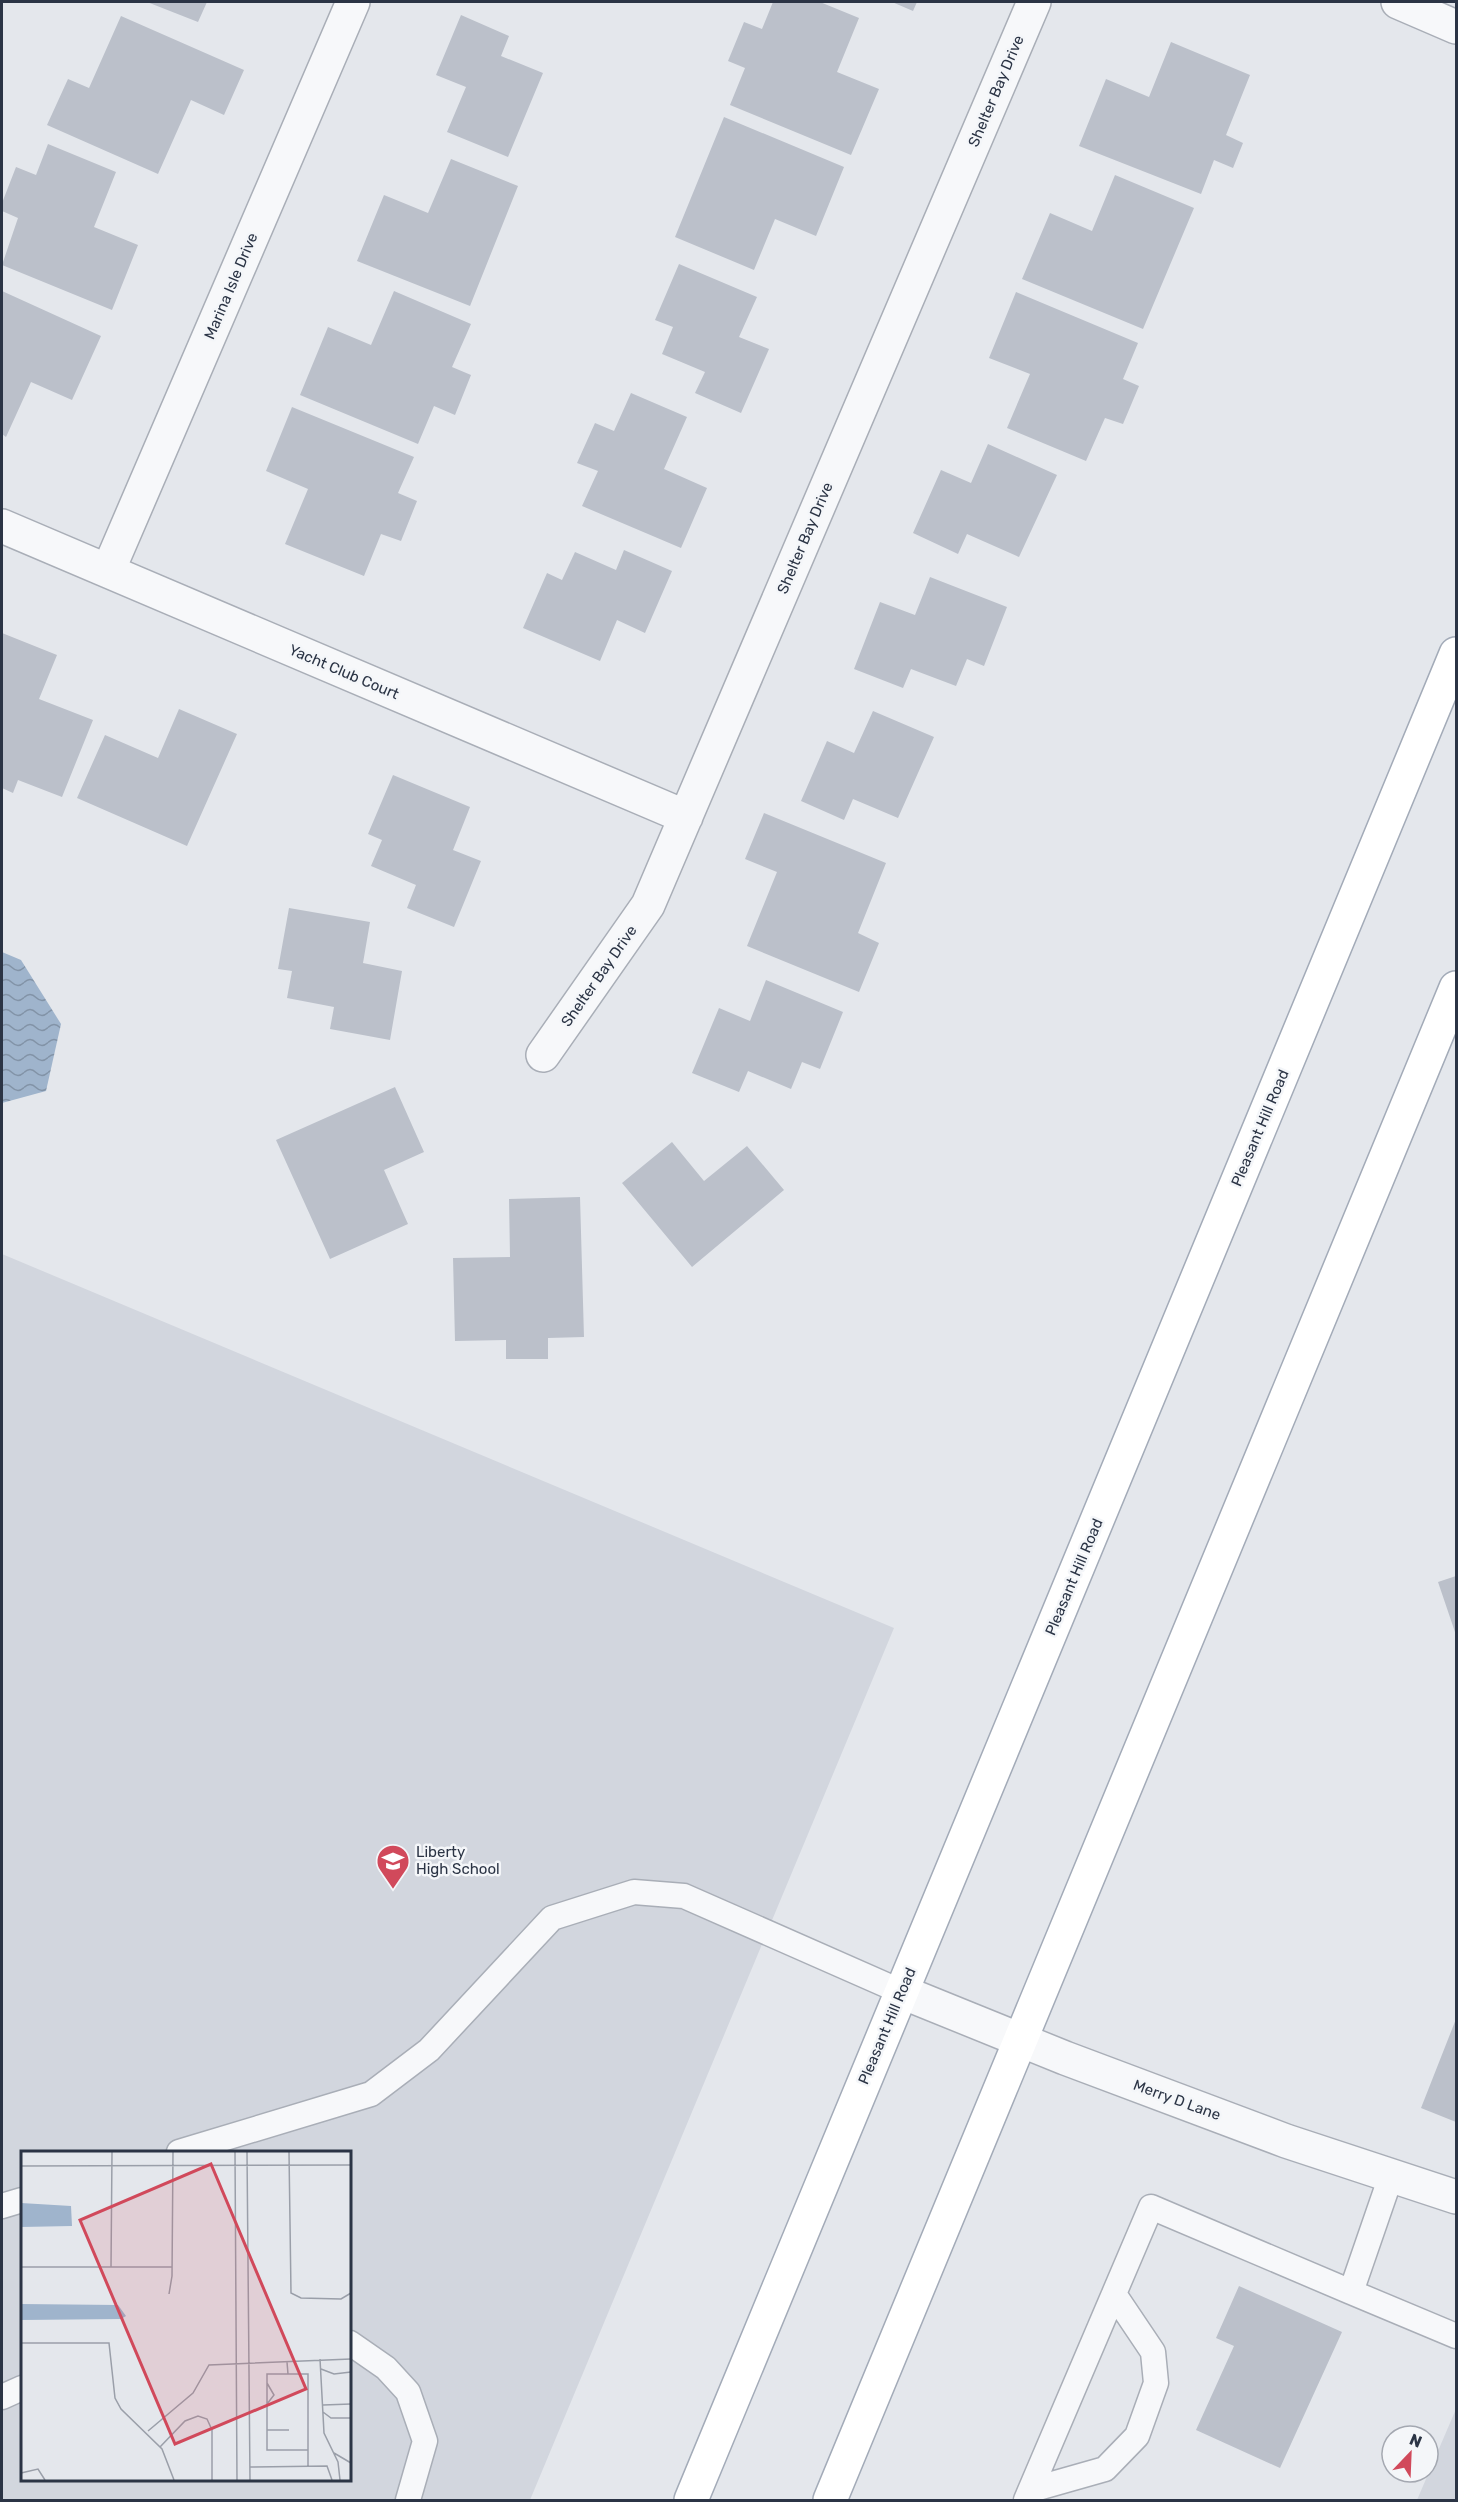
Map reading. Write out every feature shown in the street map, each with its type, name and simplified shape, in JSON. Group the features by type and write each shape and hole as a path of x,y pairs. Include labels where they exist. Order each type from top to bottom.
{"main road":[{"name":"Pleasant Hill Road","path":"691,2500 1456,654"},
{"path":"830,2500 1456,988"}],"street":[{"name":"Marina Isle Drive","path":"108,571 353,2"},
{"name":"Shelter Bay Drive","path":"543,1055 648,905 1034,2"},
{"path":"1398,2 1456,27"},
{"name":"Yacht Club Court","path":"2,526 686,817"},
{"name":"Merry D Lane","path":"902,1992 1020,2040 1275,2137 1456,2197"}],"lane":[{"path":"182,2151 371,2094 429,2049 552,1918 634,1892 684,1896 902,1992"},
{"path":"1351,2292 1391,2176"},
{"path":"2,2206 21,2200"},
{"path":"1028,2495 1151,2207 1456,2336"},
{"path":"1028,2495 1104,2469 1137,2436 1155,2383 1153,2352 1114,2294"},
{"path":"351,2344 386,2368 408,2391 426,2440 408,2500"},
{"path":"2,2397 21,2388"}],"shaded area":[{"name":"Liberty High School","path":"2,1254 894,1628 530,2500 2,2500"},
{"path":"1456,2409 1456,2500 1417,2500 1424,2484 1440,2484 1440,2446"}],"water":[{"path":"2,952 21,960 61,1024 46,1091 2,1103"}],"building":[{"path":"147,2 207,2 198,22"},
{"path":"773,2 820,2 859,18 837,72 879,89 851,155 730,105 745,68 728,61 744,22 762,29"},
{"path":"892,2 917,2 913,11"},
{"path":"461,15 509,36 501,56 543,73 508,157 447,132 466,87 436,75"},
{"path":"121,16 244,70 224,115 191,100 158,174 47,125 68,79 89,88"},
{"path":"1171,42 1250,75 1226,135 1243,143 1233,168 1214,160 1201,194 1079,146 1106,79 1149,97"},
{"path":"724,117 844,167 816,236 775,219 754,270 675,237"},
{"path":"48,144 116,172 94,227 138,245 112,310 2,265 18,218 2,211 2,203 16,167 36,175"},
{"path":"451,159 518,186 470,306 357,261 384,195 428,213"},
{"path":"1115,175 1194,208 1143,329 1022,279 1050,213 1092,231"},
{"path":"679,264 757,297 739,337 769,349 741,413 695,393 705,372 662,354 673,327 655,320"},
{"path":"2,291 101,336 72,400 31,382 6,437 2,434"},
{"path":"394,291 471,324 452,367 471,375 455,415 434,406 418,444 300,395 328,327 371,345"},
{"path":"1016,292 1138,343 1123,379 1139,386 1123,424 1105,418 1086,461 1007,428 1030,374 989,358"},
{"path":"631,393 687,417 664,469 707,488 681,548 582,506 598,471 577,463 595,423 614,431"},
{"path":"292,407 414,457 398,493 417,501 401,541 381,534 364,576 285,544 308,489 266,471"},
{"path":"988,444 1057,475 1019,557 967,534 958,554 913,533 941,470 971,483"},
{"path":"624,550 672,571 645,633 617,620 600,661 523,628 547,573 562,580 575,552 616,570"},
{"path":"930,577 1007,607 984,666 967,659 956,686 911,669 903,688 854,669 880,602 915,615"},
{"path":"2,633 57,655 39,699 93,720 62,797 18,780 13,793 2,788"},
{"path":"179,709 237,734 187,846 77,798 105,735 158,758"},
{"path":"873,711 934,737 898,818 853,799 844,820 801,801 827,741 854,753"},
{"path":"393,775 470,807 453,850 481,861 454,927 407,908 416,885 371,866 382,840 368,834"},
{"path":"764,813 886,863 858,933 879,943 859,992 747,946 777,872 745,859"},
{"path":"289,908 370,922 363,963 402,971 390,1040 330,1029 334,1007 287,998 292,971 278,969"},
{"path":"766,980 843,1012 820,1069 802,1062 791,1089 748,1071 739,1092 692,1073 719,1008 750,1021"},
{"path":"395,1087 424,1152 384,1170 408,1224 330,1259 276,1140"},
{"path":"672,1142 704,1181 747,1146 784,1190 692,1267 622,1183"},
{"path":"580,1197 584,1337 548,1338 548,1359 506,1359 506,1340 455,1341 453,1258 510,1257 509,1199"},
{"path":"1456,1576 1456,1635 1438,1582"},
{"path":"1456,2019 1456,2122 1421,2108"},
{"path":"1239,2286 1342,2332 1280,2468 1196,2430 1234,2346 1216,2338"}],"place":[{"name":"Liberty High School","path":"393,1890"}]}
